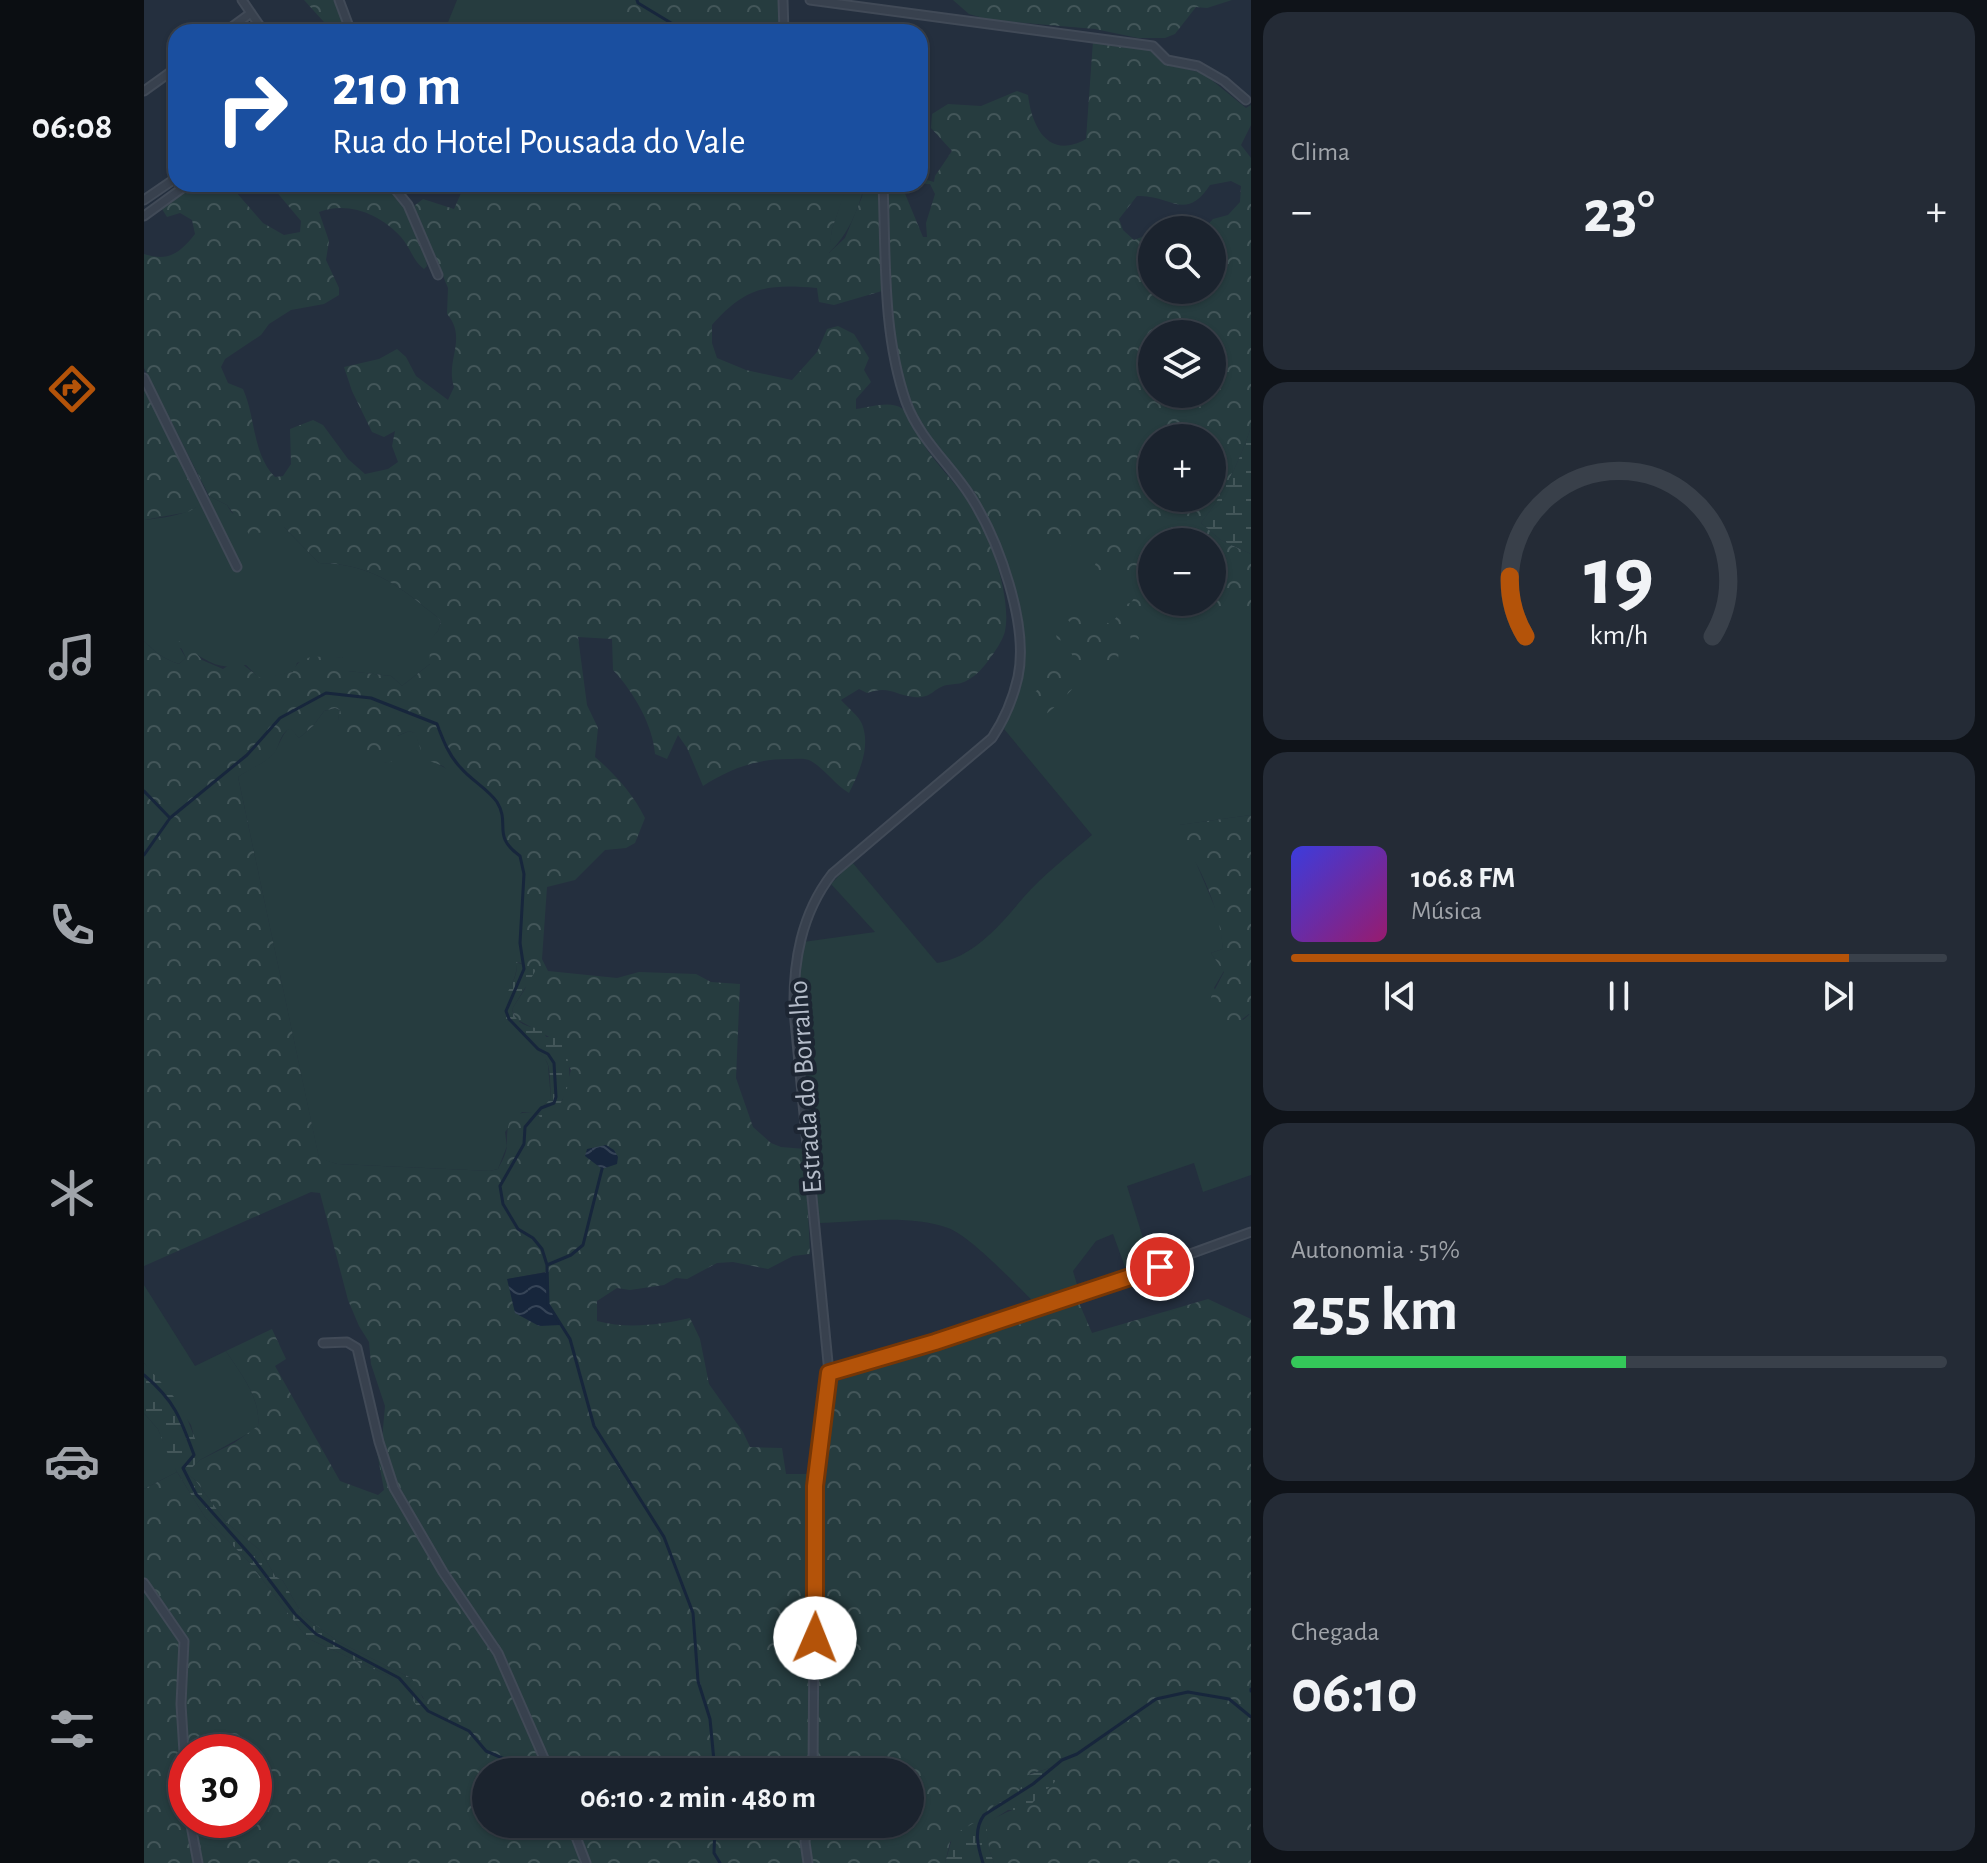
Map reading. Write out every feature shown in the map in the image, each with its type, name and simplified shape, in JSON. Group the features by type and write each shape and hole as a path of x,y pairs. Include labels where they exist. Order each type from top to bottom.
{"street":[{"path":"242,0 259,24"},
{"path":"339,0 348,24"},
{"path":"783,0 784,24"},
{"path":"810,0 1153,46 1167,60 1198,66 1224,81 1246,100"},
{"path":"236,24 251,13"},
{"path":"144,91 168,74"},
{"path":"144,200 168,184"},
{"path":"144,216 177,192"},
{"path":"397,192 408,205 438,275"},
{"name":"Estrada do Borralho","path":"813,1758 815,1486 829,1373 794,1011 796,954 820,890 832,874 992,738 1003,722 1012,697 1018,675 1020,643 1007,576 995,546 970,494 922,434 907,404 897,372 890,325 883,192"},
{"path":"144,378 237,567"},
{"path":"829,1373 1034,1310 1251,1232"},
{"path":"323,1343 351,1343 359,1351 379,1442 398,1497 443,1572 498,1653 544,1758"},
{"path":"144,1583 184,1641 183,1734"},
{"path":"193,1838 198,1863"},
{"path":"576,1838 586,1863"},
{"path":"805,1838 808,1863"}],"green space":[{"path":"304,0 336,0 342,24 326,24"},
{"path":"457,0 779,0 779,24 447,24"},
{"path":"607,0 779,0 779,24 603,24"},
{"path":"953,0 1232,0 1207,8 1196,7 1175,34 1165,38 1138,38 1095,29 990,20 969,14"},
{"path":"1093,41 1151,48 1168,65 1203,73 1246,108 1251,105 1251,125 1241,145 1251,158 1251,427 1226,484 1226,424 1138,424 1138,512 1209,512 1201,523 1207,528 1138,528 1138,579 1121,572 1096,574 1093,569 1103,548 1082,540 1065,548 1057,534 1048,538 1043,528 1025,516 1006,527 1010,559 1003,553 974,491 954,472 924,430 902,381 894,343 886,192 904,192 923,237 927,237 926,223 935,194 928,180 934,182 952,151 931,128 932,114 948,104 981,106 1017,91 1028,95 1038,129 1052,143 1062,146 1086,139"},
{"path":"186,192 236,192 263,223 284,235 300,232 301,221 277,192 391,192 412,222 422,244 427,266 424,269 401,237 373,216 341,208 319,212 329,241 326,260 339,288 339,295 324,304 291,310 225,359 221,367 228,383 243,389 262,457 275,477 283,476 291,464 290,429 313,420 323,425 348,459 365,474 388,469 398,462 392,446 395,431 384,437 372,432 344,367 379,359 397,349 406,357 416,376 448,400 454,387 452,368 456,332 447,314 448,288 414,206 423,199 454,209 461,192 845,192 832,229 829,253 845,238 863,192 879,192 882,291 834,305 819,302 817,288 759,290 736,302 712,325 712,343 717,358 746,370 792,380 817,352 827,329 838,326 854,334 869,358 864,370 871,382 856,399 856,409 887,405 903,409 928,451 970,504 991,547 1002,583 1006,617 1004,636 983,668 963,682 942,686 920,697 887,690 867,693 859,689 841,700 862,724 865,742 863,760 849,793 816,765 802,759 768,760 746,765 703,786 678,735 667,759 655,754 641,709 613,670 612,639 578,637 587,705 598,728 595,757 623,785 645,818 635,843 626,848 605,850 575,880 547,887 542,959 548,971 617,978 639,972 696,974 711,982 740,984 736,1078 753,1127 771,1143 805,1149 810,1254 793,1256 768,1269 733,1262 717,1263 687,1279 676,1278 664,1285 630,1290 617,1288 597,1301 597,1321 644,1325 690,1318 700,1339 709,1384 750,1447 782,1448 786,1474 812,1474 810,1758 472,1758 472,1838 802,1838 805,1863 144,1863 144,1489 177,1472 205,1517 249,1562 307,1638 389,1676 424,1699 411,1678 339,1642 303,1616 261,1551 227,1523 195,1480 186,1473 200,1460 234,1443 258,1426 253,1396 226,1351 272,1329 286,1359 275,1366 340,1481 378,1495 384,1490 377,1452 382,1440 385,1406 371,1364 369,1342 348,1300 320,1193 311,1192 144,1266 144,641 160,655 179,664 186,658 178,641 190,646 202,660 223,669 237,660 260,678 293,672 307,658 342,657 348,663 348,671 391,676 402,686 430,664 429,641 441,622 410,596 375,574 348,566 319,563 284,527 249,534 227,505 209,496 144,368 144,254 160,257 173,254 195,234 192,220 180,213 167,217 162,209","holes":["340,710 339,740 349,756 378,769 380,763 392,761 400,753 397,736 409,731 415,733 424,759 443,766 452,774 472,778 496,800 501,813 502,837 510,849 520,856 523,964 530,969 525,989 512,1009 517,1021 551,1038 571,1070 562,1101 542,1120 536,1112 511,1119 506,1151 498,1169 337,1164 319,1158 238,777 273,754 282,735 290,728 299,738 324,711","546,1272 548,1304 508,1279"]},
{"path":"844,192 862,192 851,222 828,254 832,229"},
{"path":"144,386 202,504 188,512 144,520"},
{"path":"1251,427 1251,554 1226,542 1226,528 1207,528 1201,523 1209,512 1226,512 1226,484"},
{"path":"209,496 227,505 232,513 273,527 284,527 319,563 362,569 387,580 435,615 441,622 430,641 430,664 402,686 391,676 347,671 342,657 316,657 297,663 294,672 260,679 246,665 217,665 180,648 186,658 179,664 156,652 144,641 144,520 188,511"},
{"path":"1021,505 1138,557 1138,616 1226,616 1226,603 1251,606 1251,815 1180,825 1220,919 1223,949 1211,953 1224,971 1214,988 1243,1020 1250,1014 1251,1017 1251,1175 1203,1192 1194,1163 1127,1186 1150,1261 1125,1267 1113,1234 1096,1241 1073,1271 1079,1291 1037,1305 981,1251 948,1228 900,1220 819,1223 797,1000 803,942 875,932 831,884 852,862 937,963 963,954 985,938 1039,881 1092,835 1004,729 1023,669 1024,633 1010,572 989,518"},
{"path":"1226,542 1251,554 1251,625 1235,612 1226,609"},
{"path":"1138,594 1138,616 1144,616 1142,624 1135,631 1139,638 1137,643 1131,643 1130,634 1121,646 1118,662 1125,669 1116,676 1106,675 1094,665 1047,713 1026,727 1015,730 1014,725 1028,708 1027,699 1043,685 1041,681 1049,670 1054,669 1065,676 1076,664 1067,643 1057,639 1056,635 1063,626 1075,635 1078,632 1060,613 1070,604 1075,605 1089,618 1101,619 1111,625 1120,605 1131,603"},
{"path":"340,710 338,734 341,743 346,750 362,759 386,763 397,736 409,731 416,733 423,751 435,762 472,779 493,797 501,812 506,841 520,856 523,964 517,962 501,1013 545,1058 551,1099 536,1112 522,1112 505,1132 507,1146 498,1169 337,1164 319,1159 238,777 272,755 290,727 299,738 324,711"},
{"path":"1251,815 1251,1017 1249,1014 1230,1028 1211,997 1224,972 1211,953 1223,949 1218,918 1201,874 1177,834 1179,825"},
{"path":"516,962 536,970 512,1009 516,1019 543,1029 546,1037 560,1037 568,1060 567,1088 551,1119 542,1120 536,1112 551,1099 547,1062 511,1033 502,1020 502,1005 515,977"},
{"path":"144,1285 195,1366 226,1351 249,1387 256,1406 258,1426 200,1460 191,1425 144,1363"},
{"path":"1077,1298 1092,1333 1208,1299 1251,1319 1251,1863 994,1863 985,1824 1036,1798 1052,1780 1059,1765 1030,1774 1018,1795 994,1805 986,1816 950,1842 945,1863 809,1863 809,1838 924,1838 924,1758 815,1758 817,1522 835,1382"},
{"path":"144,1363 182,1406 200,1451 200,1460 186,1473 195,1480 227,1523 261,1551 303,1616 339,1642 411,1678 428,1711 417,1706 402,1686 389,1676 307,1638 249,1562 205,1517 171,1462 158,1429 144,1413"},
{"path":"144,1413 158,1429 177,1472 144,1489"},
{"path":"1070,1755 1077,1759 1073,1765 1029,1806 1022,1810 1008,1810 986,1824 994,1863 945,1863 953,1835 986,1816 994,1805 1018,1795 1025,1776 1059,1765 1062,1758"}],"water":[{"path":"606,1145 614,1150 618,1157 617,1164 602,1169 585,1156 587,1149"},
{"path":"547,1272 548,1304 561,1325 539,1326 515,1313 507,1279"}],"waterway":[{"path":"637,0 673,24"},
{"path":"144,855 170,818 247,755 280,718 326,693 371,698 437,724 457,763 497,802 506,842 520,856 524,874 520,943 524,969 506,1011 509,1019 554,1063 556,1097 554,1103 541,1108 525,1127 524,1144 500,1186 503,1204 518,1229 533,1238 542,1249 547,1265 548,1304 570,1339 594,1426 664,1537 693,1613 698,1681 710,1719 714,1758"},
{"path":"144,791 169,817"},
{"path":"547,1265 571,1255 583,1245 602,1169"},
{"path":"144,1375 163,1393 181,1421 194,1455 183,1468 196,1494 252,1557 295,1614 316,1634 399,1678 428,1711 469,1731 486,1751 502,1758"},
{"path":"983,1863 978,1833 984,1815 1156,1699 1188,1692 1229,1699 1251,1717"},
{"path":"715,1838 714,1853 720,1863"}],"route":[{"path":"815,1638 815,1486 829,1373 935,1342 1160,1267"}]}
